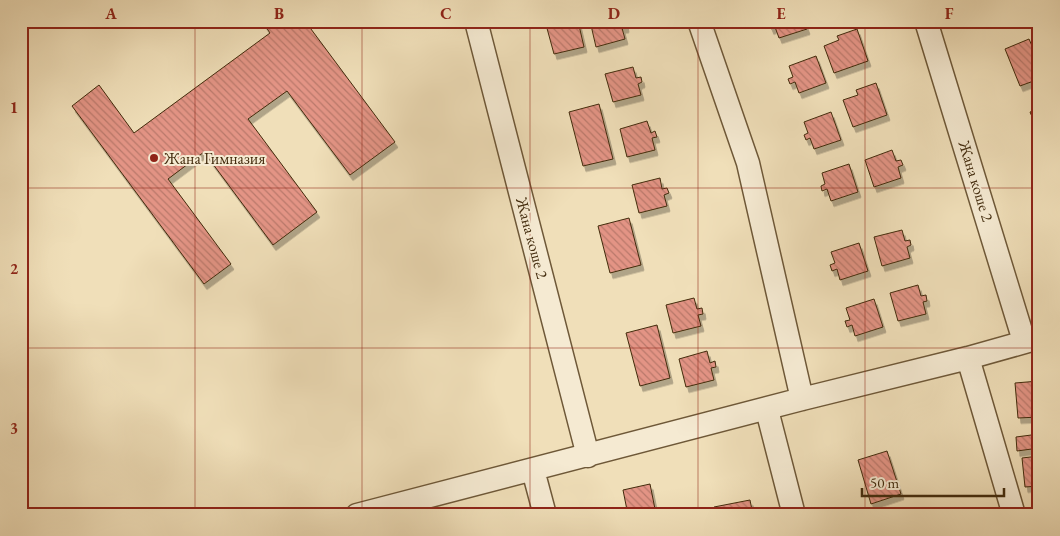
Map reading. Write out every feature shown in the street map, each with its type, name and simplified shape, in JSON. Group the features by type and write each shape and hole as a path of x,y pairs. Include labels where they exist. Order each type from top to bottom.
{"street":[{"name":"Жана коше 2","path":"476,21 588,456"},
{"path":"699,21 748,163 802,399"},
{"name":"Жана коше 2","path":"357,515 767,410 802,399 968,358 1031,339 926,21"},
{"path":"968,358 1014,515"},
{"path":"767,410 794,515"},
{"path":"533,470 544,515"}],"building":[{"name":"Жана Гимназия","path":"262,21 305,21 395,142 350,175 287,91 248,119 317,212 273,245 204,152 168,179 231,264 204,284 72,106 99,85 134,133 270,33"},
{"path":"545,21 578,21 584,47 554,54"},
{"path":"590,21 625,21 626,27 622,28 625,39 596,47"},
{"path":"773,21 804,21 807,29 779,38 775,27 771,29 769,24"},
{"path":"857,29 868,61 834,73 824,46 839,40 837,36"},
{"path":"1029,39 1039,62 1039,79 1020,86 1005,49"},
{"path":"816,56 826,83 799,93 795,82 790,84 788,79 793,77 789,66"},
{"path":"633,67 636,78 641,77 642,82 638,84 641,95 613,102 605,74"},
{"path":"876,83 887,115 853,127 843,100 858,95 856,90"},
{"path":"599,104 613,159 583,166 569,112"},
{"path":"1039,109 1039,133 1030,112"},
{"path":"831,112 841,140 814,149 810,138 806,140 804,135 808,133 804,122"},
{"path":"647,121 651,133 655,131 657,137 652,138 655,150 627,157 620,129"},
{"path":"892,150 896,161 901,160 903,165 898,167 901,178 874,187 865,160"},
{"path":"849,164 858,192 831,201 827,189 822,191 821,186 825,184 822,173"},
{"path":"660,178 662,189 667,188 669,193 664,195 667,206 639,213 632,185"},
{"path":"629,218 641,265 610,273 598,226"},
{"path":"902,230 905,241 910,240 911,245 907,247 910,258 882,266 874,237"},
{"path":"859,243 868,271 840,280 837,269 832,271 830,265 835,263 831,252"},
{"path":"918,285 921,296 926,295 927,301 923,302 926,314 898,321 890,293"},
{"path":"694,298 697,309 702,308 703,314 698,315 701,326 673,333 666,305"},
{"path":"874,299 883,327 855,336 852,325 847,327 845,321 850,320 846,308"},
{"path":"657,325 670,378 640,386 626,333"},
{"path":"707,351 710,363 715,361 716,367 711,368 714,380 686,387 679,359"},
{"path":"1039,381 1039,417 1018,418 1015,383"},
{"path":"1039,434 1039,448 1017,451 1016,437"},
{"path":"887,451 901,494 871,504 858,460"},
{"path":"1039,456 1039,486 1025,487 1022,458"},
{"path":"650,484 656,514 628,515 623,490"},
{"path":"750,500 753,515 715,515 714,507"}],"place":[{"name":"Жана Гимназия","path":"154,158"}]}
